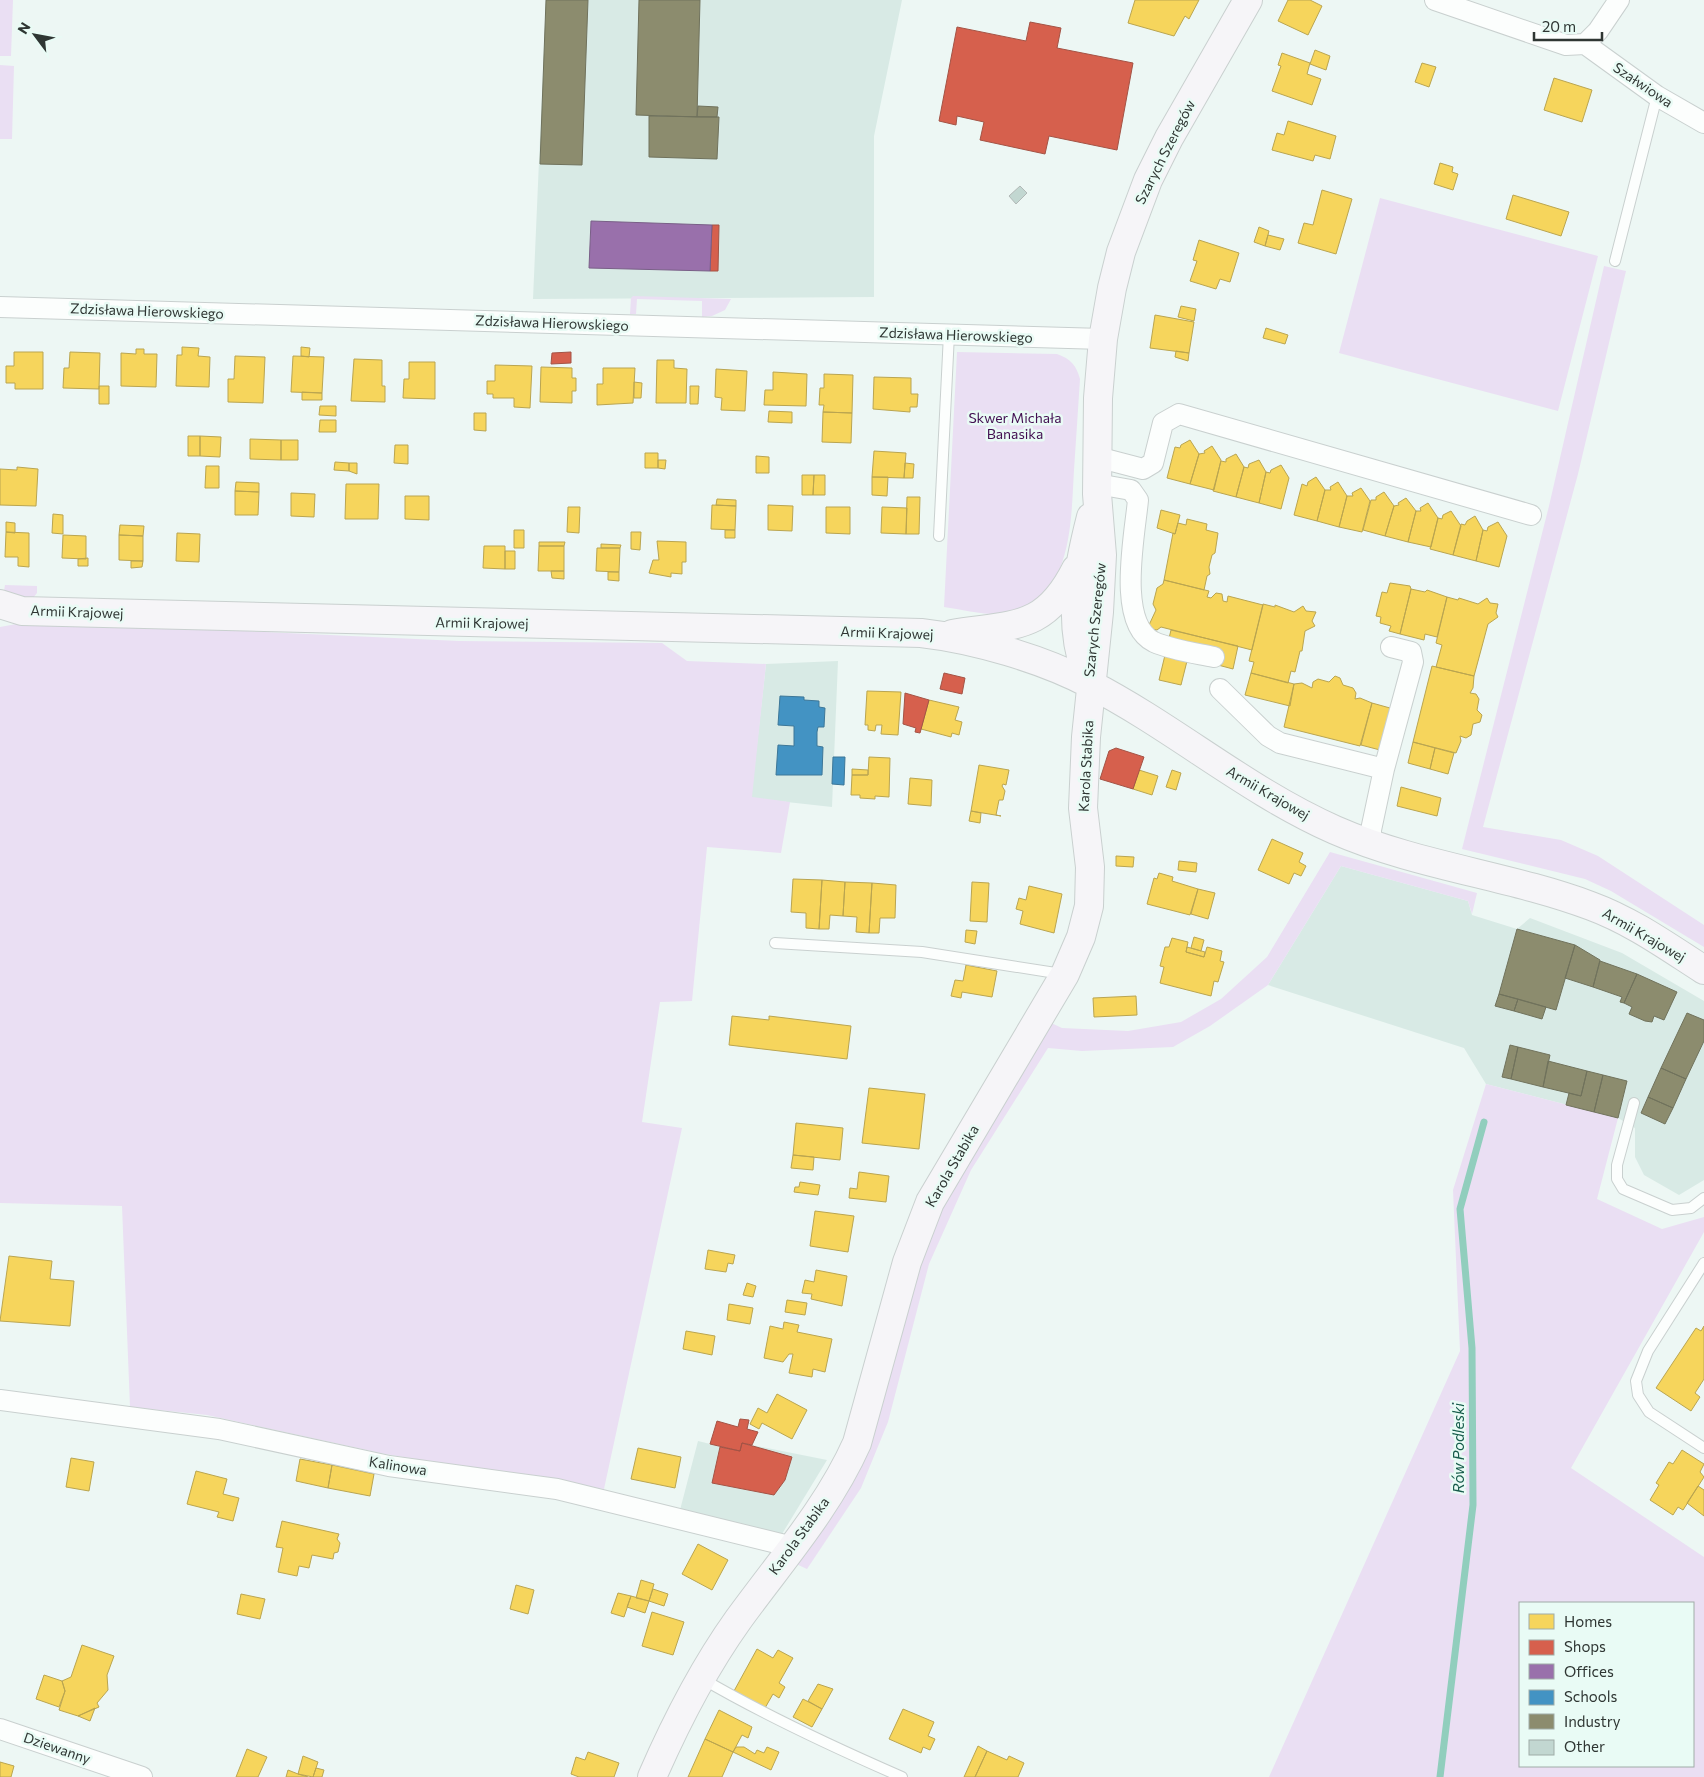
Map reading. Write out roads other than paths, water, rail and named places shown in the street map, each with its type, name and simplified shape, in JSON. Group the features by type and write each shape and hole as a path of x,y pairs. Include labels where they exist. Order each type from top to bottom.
{"street":[{"name":"Szarych Szeregów","path":"1090,684 1099,612 1102,555 1097,489 1097,457 1103,339 1121,252 1148,180 1169,138 1248,0"},
{"path":"1435,0 1566,45 1585,44 1598,31 1619,0"},
{"name":"Szałwiowa","path":"1585,44 1657,96 1704,123"},
{"name":"Zdzisława Hierowskiego","path":"0,307 1103,339"},
{"path":"1097,457 1143,469 1153,463 1163,424 1178,414 1531,515"},
{"name":"Szarych Szeregów","path":"1090,684 1080,657 1074,620 1081,559 1097,489"},
{"path":"1097,489 1131,490 1138,500 1130,592 1141,632 1154,642 1214,658"},
{"name":"Szarych Szeregów","path":"944,636 1018,624 1047,611 1059,599 1081,559"},
{"name":"Armii Krajowej","path":"8,611 921,633 944,636 1038,662 1090,684 1289,808 1371,844 1415,859 1546,892 1593,906 1632,925 1704,970"},
{"path":"1371,844 1371,830 1384,769 1413,662 1411,652 1391,647"},
{"name":"Karola Stabika","path":"652,1777 676,1723 700,1678 737,1621 826,1500 847,1466 857,1443 906,1262 930,1202 1065,974 1081,937 1089,906 1090,867 1083,808 1090,684"},
{"path":"1220,689 1268,736 1280,743 1384,769"},
{"name":"Kalinowa","path":"0,1400 219,1429 389,1466 558,1489 794,1546"},
{"name":"Dziewanny","path":"0,1729 142,1777"}],"lane":[{"path":"1615,261 1657,96"},
{"path":"939,536 949,334"},
{"path":"775,943 922,952 1065,974"},
{"path":"1634,1103 1617,1165 1617,1179 1623,1189 1672,1210 1691,1208 1704,1198"},
{"path":"1704,1263 1648,1351 1636,1381 1638,1395 1649,1412 1704,1448"},
{"path":"700,1678 751,1707 811,1737 902,1777"}],"waterway":[{"name":"Rów Podleski","path":"1440,1777 1473,1505 1472,1348 1460,1209 1484,1122"}],"park label":[{"name":"Skwer Michała Banasika","path":"1015,426"}]}
